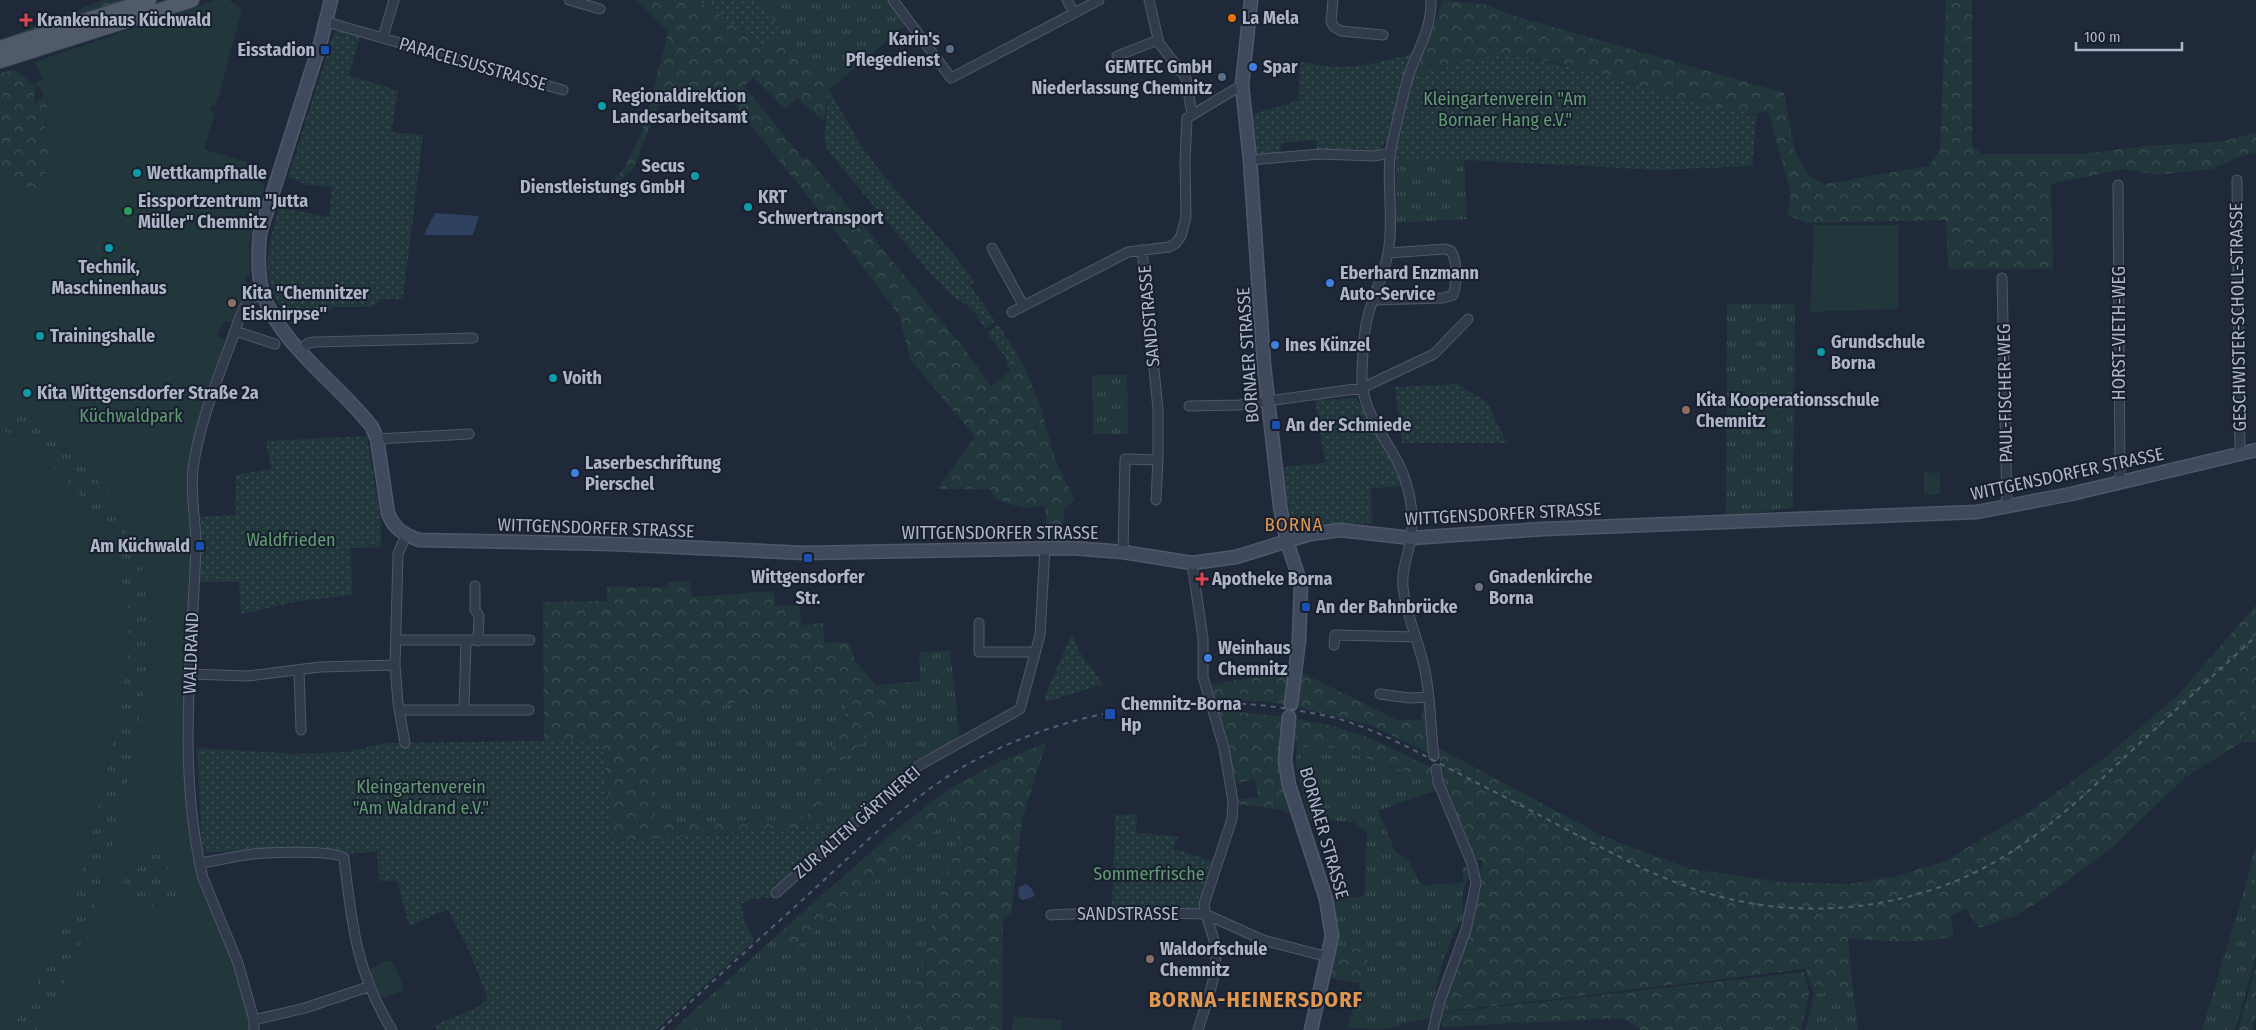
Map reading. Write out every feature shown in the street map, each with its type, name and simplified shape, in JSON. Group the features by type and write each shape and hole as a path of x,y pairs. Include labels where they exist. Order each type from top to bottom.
{"main road":[{"path":"0,48 149,0"},
{"path":"0,61 192,0"}],"street":[{"name":"PARACELSUSSTRASSE","path":"383,37 394,0"},
{"path":"569,0 600,10"},
{"path":"893,0 951,78 1099,0"},
{"path":"1068,0 1074,13"},
{"name":"SANDSTRASSE","path":"1149,0 1158,40 1186,78 1192,114 1187,118 1185,160 1186,218 1181,236 1176,243 1169,247 1142,250 1158,409 1156,500"},
{"name":"BORNAER STRASSE","path":"1251,0 1242,85 1250,160 1268,400 1279,500 1287,542 1300,577 1302,596 1291,704"},
{"path":"1333,0 1331,22 1334,27 1341,31 1383,35"},
{"path":"1431,0 1431,12 1425,40 1408,78 1390,153 1391,224 1388,253 1383,275 1366,321 1362,388 1368,410 1398,462 1408,487 1412,522 1411,538 1402,574 1403,588 1424,667 1429,697 1434,756"},
{"path":"330,1 326,22 260,233 258,256 264,294 276,322 372,427 377,439 388,513 392,525 406,535 398,554 395,665 399,710 405,743"},
{"name":"PARACELSUSSTRASSE","path":"326,22 563,90"},
{"path":"1117,56 1158,40"},
{"path":"1192,114 1242,85"},
{"path":"1250,160 1320,154 1374,156 1390,153"},
{"name":"GESCHWISTER-SCHOLL-STRASSE","path":"2237,180 2240,454"},
{"name":"HORST-VIETH-WEG","path":"2118,185 2120,481"},
{"path":"992,248 1023,305"},
{"path":"1373,300 1443,298 1453,295 1456,288 1454,257 1451,251 1445,249 1388,253"},
{"path":"1012,312 1128,252 1142,250"},
{"name":"PAUL-FISCHER-WEG","path":"2002,278 2007,508"},
{"name":"WALDRAND","path":"254,1030 254,1020 238,963 203,878 194,836 191,794 189,674 196,540 193,470 202,427 235,331 247,303 264,294"},
{"path":"1189,406 1239,405 1362,388 1434,354 1468,319"},
{"path":"235,331 275,344"},
{"path":"300,350 308,343 315,342 473,338"},
{"path":"377,439 469,434"},
{"name":"WITTGENSDORFER STRASSE","path":"406,535 419,540 614,544 804,553 1072,548 1123,552 1192,563 1236,557 1310,534 1340,530 1411,538 1544,529 1978,512 2007,508 2256,450"},
{"path":"1123,552 1125,459 1158,460"},
{"name":"ZUR ALTEN GÄRTNEREI","path":"776,893 918,766 1020,709 1040,634 1045,548"},
{"name":"SANDSTRASSE","path":"1192,563 1203,639 1203,677 1224,748 1233,801 1232,820 1204,904 1205,914 1215,943 1216,958 1213,981 1198,1030"},
{"path":"475,586 474,610 479,616 478,641"},
{"path":"979,622 979,652 1035,652"},
{"path":"1334,645 1335,635 1415,638"},
{"path":"396,640 530,640"},
{"path":"464,709 466,641"},
{"path":"189,674 248,676 346,665 395,665"},
{"path":"299,670 301,730"},
{"path":"1380,694 1409,698 1429,697"},
{"path":"399,710 529,710"},
{"name":"BORNAER STRASSE","path":"1289,717 1285,761 1289,785 1326,899 1332,936 1311,1030"},
{"path":"1433,1030 1440,1001 1466,930 1476,883 1472,864 1438,782 1436,769"},
{"path":"199,863 254,854 323,853 335,854 344,858 356,943 368,987 392,1030"},
{"name":"SANDSTRASSE","path":"1051,914 1112,912 1205,914 1271,942 1328,957"},
{"path":"254,1020 305,1008 368,987"}],"green space":[{"path":"104,0 130,0 0,45 0,40"},
{"path":"216,0 229,0 242,9 216,106 212,105 210,111 215,113 204,149 265,168 259,182 265,184 249,243 250,276 246,277 246,283 251,283 252,290 244,298 233,323 224,321 217,336 228,340 198,425 187,471 191,542 187,735 190,835 200,877 227,938 253,1030 38,1030 57,997 88,926 111,850 144,698 150,657 151,617 145,577 119,516 104,488 83,464 42,428 30,413 0,407 0,174 4,173 39,197 51,157 44,133 48,101 39,87 35,85 37,81 43,80 35,62","holes":["163,853 171,863 166,877 168,883 181,888 177,898 165,898 151,908 136,903 123,883 125,874 138,869 147,856"]},
{"path":"637,0 698,0 763,46 783,34 829,90 824,121 797,98 785,109 753,77 744,86 803,159 807,157 963,347 991,386 1010,371 1006,358 987,333 998,325 1024,366 1039,402 1056,462 1075,500 1064,509 1062,541 1044,540 1045,506 1022,508 996,499 990,489 937,489 975,437 910,359 899,315 830,224 729,98 659,105 633,169 597,200 624,168 642,132 668,33"},
{"path":"698,0 759,0 783,34 763,46"},
{"path":"759,0 888,0 907,24 829,90 783,34"},
{"path":"1443,0 1486,5 1518,17 1784,93 1795,152 1809,176 1825,184 1929,166 1940,151 1946,0 1972,0 1972,146 1982,154 2082,154 2144,146 2218,142 2256,133 2256,152 2243,155 2212,169 2156,175 2125,169 2051,184 2053,269 1948,269 1946,220 1807,223 1787,215 1791,194 1768,111 1749,113 1716,107 1668,95 1596,73 1524,57 1510,56 1483,59 1415,76"},
{"path":"341,30 360,36 349,75 398,91 391,132 423,135 403,299 382,299 371,307 335,307 327,313 303,311 294,328 275,297 270,283 268,257 270,242 279,207 329,217 332,187 307,185 288,177 332,38 335,32"},
{"name":"Kleingartenverein \"Am Bornaer Hang e.V.\"","path":"1413,54 1409,77 1476,59 1499,56 1524,57 1588,71 1690,101 1757,115 1752,166 1658,170 1464,160 1396,161 1390,153 1390,136 1379,151 1373,152 1317,150 1316,140 1281,143 1280,156 1257,158 1252,114 1298,100 1300,62 1333,67 1362,66"},
{"path":"14,70 35,85 34,104 45,95 48,101 44,133 51,157 39,197 4,174 0,179 0,73"},
{"path":"829,90 859,142 877,166 975,281 970,285 995,321 985,329 976,314 967,305 954,297 931,274 828,151 824,140"},
{"path":"1464,160 1467,219 1394,223 1396,161"},
{"path":"1814,225 1898,225 1898,309 1810,312"},
{"path":"1727,304 1795,304 1793,508 1726,516"},
{"path":"998,325 1015,351 1019,365 1010,371 1006,358 987,333"},
{"path":"1092,375 1127,375 1128,434 1093,434"},
{"path":"1457,384 1487,402 1507,443 1402,443 1395,387"},
{"path":"1357,398 1404,486 1371,488 1372,524 1291,520 1281,467 1325,463 1315,400"},
{"path":"0,407 30,413 42,428 83,464 104,488 119,516 145,577 151,617 150,657 144,698 111,850 88,926 57,997 38,1030 10,1030 31,996 48,960 76,886 97,810 122,692 128,650 128,623 122,582 107,541 97,522 72,487 58,472 24,442 0,430"},
{"name":"Küchwaldpark","path":"0,430 24,442 58,472 72,487 97,522 107,541 122,582 128,623 128,650 122,692 98,810 77,887 48,961 31,996 10,1030 0,1030"},
{"name":"Waldfrieden","path":"367,436 381,521 381,547 351,548 352,595 299,601 241,614 239,582 199,582 200,517 235,515 236,475 271,469 266,441"},
{"path":"1924,472 1940,473 1940,494 1924,495"},
{"path":"689,581 692,597 774,591 775,606 800,605 801,625 823,623 825,643 849,642 855,661 876,685 905,683 864,740 818,783 826,825 613,842 602,743 544,741 543,602 607,601 607,586 669,588 668,582","holes":["839,696 847,710 842,734 809,779 813,806 807,815 794,819 660,824 655,821 654,781 661,727 676,714 767,698 824,702"]},
{"path":"2256,605 2256,693 2246,696 2242,742 2185,777 2113,847 2047,896 2017,915 1979,928 1966,909 1951,915 1953,936 1914,941 1848,939 1853,988 1814,994 1805,969 1443,1012 1483,860 1474,859 1444,784 1440,759 1371,725 1293,706 1296,670 1397,720 1421,720 1425,697 1429,743 1607,838 1691,869 1781,882 1849,884 1897,876 1945,861 2034,808 2102,760 2177,696"},
{"path":"1072,633 1079,651 1103,684 1046,702 1045,696"},
{"path":"950,651 960,738 912,762 850,821 826,825 818,783 864,740 905,683 920,681 919,652"},
{"path":"1294,669 1287,705 1261,701 1212,701 1207,686"},
{"path":"2256,693 2256,742 2242,742 2246,696"},
{"path":"839,696 847,710 842,734 828,753 811,796 813,806 807,815 794,819 660,824 655,821 654,781 661,727 676,714 767,698 824,702"},
{"path":"1217,710 1286,717 1297,816 1277,809 1237,804 1237,800 1259,797 1254,780 1237,783"},
{"path":"1292,718 1333,726 1370,738 1430,767 1431,780 1336,748 1297,747 1290,741"},
{"name":"Kleingartenverein \"Am Waldrand e.V.\"","path":"544,741 602,743 613,842 826,825 850,821 856,825 780,897 751,899 741,904 746,926 755,940 656,1030 437,1030 435,1025 476,1008 488,999 466,944 449,912 446,910 409,926 397,881 379,881 377,851 347,854 300,851 202,852 197,748 299,754 347,752 385,743"},
{"path":"1046,743 1022,821 1011,915 1003,918 1002,1030 903,1030 966,804 790,952 775,937 897,829 949,789 1001,761"},
{"path":"1297,747 1336,748 1431,780 1439,789 1378,811 1395,851 1408,859 1421,885 1463,883 1462,867 1467,867 1470,877 1463,891 1464,917 1447,951 1438,980 1433,1017 1383,1029 1347,1028 1370,952 1337,946 1338,927 1333,897 1364,897 1367,832 1353,822 1309,819 1296,765"},
{"path":"967,803 903,1030 673,1030 775,937 790,952"},
{"name":"Sommerfrische","path":"1137,814 1136,833 1178,836 1174,849 1213,861 1196,911 1112,909 1115,815"},
{"path":"2256,843 2256,956 2235,1030 2202,1030 2247,880"},
{"path":"163,853 171,863 166,877 182,888 178,898 160,901 151,908 136,903 123,883 125,874 134,871 147,856"},
{"path":"1337,946 1370,951 1361,984 1327,977"},
{"path":"388,960 393,962 404,988 402,991 382,998 379,996 369,971"},
{"path":"2256,966 2256,1014 2252,1030 2238,1030"},
{"path":"1804,972 1809,994 1801,1030 1641,1030 1623,1018 1442,1027 1442,1013"},
{"path":"1853,988 1858,1030 1806,1030 1814,994"},
{"path":"1013,1016 1062,1020 1061,1030 1012,1030"}],"water":[{"path":"435,213 479,216 473,235 424,235"},
{"path":"1026,884 1032,889 1035,896 1023,900 1020,899 1018,893 1019,887"}],"railway":[{"path":"661,1030 875,833 929,789 968,764 1006,745 1046,730 1087,718 1130,709 1172,704 1215,703 1258,705 1334,718 1380,734 1405,746 1617,856 1672,881 1717,896 1748,903 1813,909 1845,907 1909,897 1940,887 1993,863 2017,848 2063,814 2256,636"}],"place":[{"name":"La Mela","path":"1232,18"},
{"name":"Krankenhaus Küchwald","path":"26,20"},
{"name":"Karin's Pflegedienst","path":"950,49"},
{"name":"Eisstadion","path":"325,50"},
{"name":"Spar","path":"1253,67"},
{"name":"GEMTEC GmbH Niederlassung Chemnitz","path":"1222,77"},
{"name":"Regionaldirektion Landesarbeitsamt","path":"602,106"},
{"name":"Wettkampfhalle","path":"137,173"},
{"name":"Secus Dienstleistungs GmbH","path":"695,176"},
{"name":"KRT Schwertransport","path":"748,207"},
{"name":"Eissportzentrum \"Jutta Müller\" Chemnitz","path":"128,211"},
{"name":"Technik, Maschinenhaus","path":"109,248"},
{"name":"Eberhard Enzmann Auto-Service","path":"1330,283"},
{"name":"Kita \"Chemnitzer Eisknirpse\"","path":"232,303"},
{"name":"Trainingshalle","path":"40,336"},
{"name":"Ines Künzel","path":"1275,345"},
{"name":"Grundschule Borna","path":"1821,352"},
{"name":"Voith","path":"553,378"},
{"name":"Kita Wittgensdorfer Straße 2a","path":"27,393"},
{"name":"Kita Kooperationsschule Chemnitz","path":"1686,410"},
{"name":"An der Schmiede","path":"1276,425"},
{"name":"Laserbeschriftung Pierschel","path":"575,473"},
{"name":"Am Küchwald","path":"200,546"},
{"name":"Wittgensdorfer Str.","path":"808,558"},
{"name":"Apotheke Borna","path":"1202,579"},
{"name":"Gnadenkirche Borna","path":"1479,587"},
{"name":"An der Bahnbrücke","path":"1306,607"},
{"name":"Weinhaus Chemnitz","path":"1208,658"},
{"name":"Chemnitz-Borna Hp","path":"1110,714"},
{"name":"Waldorfschule Chemnitz","path":"1150,959"}],"district":[{"name":"BORNA","path":"1294,524"},
{"name":"BORNA-HEINERSDORF","path":"1256,999"}]}
